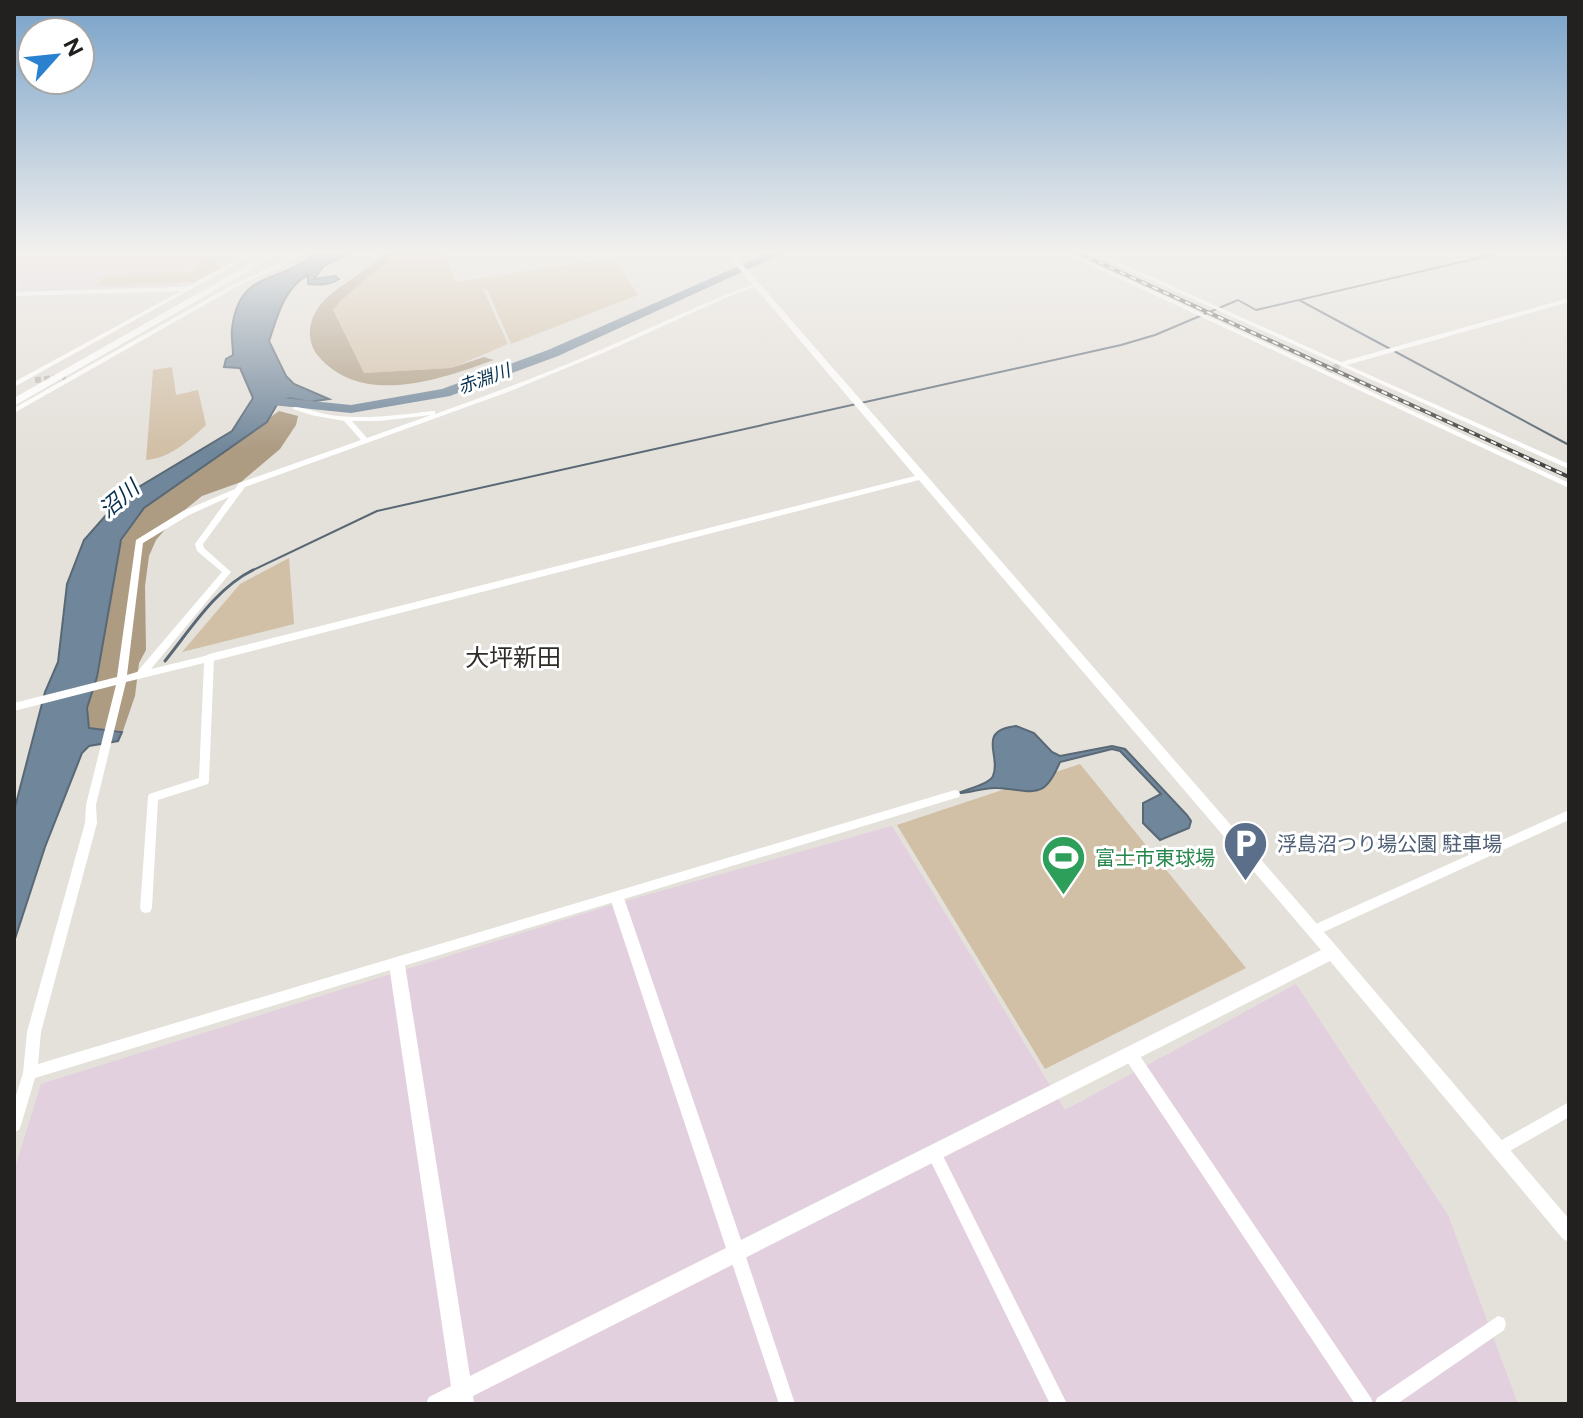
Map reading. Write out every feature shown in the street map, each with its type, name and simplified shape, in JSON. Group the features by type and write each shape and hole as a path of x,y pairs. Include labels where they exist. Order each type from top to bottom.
{"highway":[{"path":"14,395 150,318"},
{"path":"14,403 162,318"}],"street":[{"path":"17,384 138,318"},
{"path":"14,411 176,318"},
{"path":"140,676 227,572 200,549 199,544 242,485 476,402 674,318"},
{"path":"784,318 1332,952 1569,1233"},
{"path":"1206,318 1569,486"},
{"path":"1239,318 1568,466"},
{"path":"1342,364 1505,318"},
{"path":"17,384 35,380"},
{"path":"295,408 315,416 346,419 429,414 476,402"},
{"path":"346,419 365,440"},
{"path":"1549,477 1568,466"},
{"path":"18,706 921,477"},
{"path":"14,1125 30,1073 34,1032 91,823 91,805 114,719 122,680 139,542 160,531 183,512 238,491"},
{"path":"146,908 153,797 204,781 209,658"},
{"path":"30,1073 397,965 955,794"},
{"path":"1313,931 1569,815"},
{"path":"617,898 787,1404"},
{"path":"436,1404 463,1398 737,1254 1332,952"},
{"path":"397,965 463,1398"},
{"path":"1131,1055 1365,1404"},
{"path":"1498,1150 1569,1109"},
{"path":"935,1155 1059,1404"},
{"path":"1383,1404 1498,1324"}],"shaded area":[{"path":"313,318 337,318 364,373 451,368 484,357 494,360 427,381 380,385 358,382 338,373 320,358 313,348"},
{"path":"336,318 496,318 508,344 452,368 364,373"},
{"path":"500,318 578,318 511,344"},
{"path":"172,367 176,395 198,390 206,425 171,452 146,460 153,370"},
{"path":"279,411 298,416 296,425 280,449 241,482 202,496 176,517 156,540 149,556 145,586 146,650 139,663 135,696 123,731 89,728 87,708 97,674 121,542 144,508"},
{"path":"289,558 294,624 182,652 240,584"},
{"name":"富士市東球場","path":"1080,764 1246,968 1045,1069 897,825"},
{"path":"892,826 1065,1110 1296,984 1448,1215 1518,1404 14,1404 14,1171 41,1084 611,905"}],"water":[{"path":"234,318 277,318 269,341 286,376 294,384 329,399 309,402 290,398 279,401 267,422 144,508 121,540 97,677 87,708 89,728 122,732 118,741 89,746 82,753 45,847 14,942 14,811 45,692 58,662 67,584 84,540 122,497 232,431 253,398 240,368 224,367 226,359 233,355"},
{"path":"1016,726 1034,733 1060,756 1112,746 1125,749 1187,815 1191,821 1189,828 1160,840 1143,823 1143,803 1161,794 1120,751 1112,749 1060,762 1048,783 1036,791 992,788 958,793 991,779 995,768 993,739 996,733"}],"waterway":[{"name":"赤淵川","path":"262,400 351,409 445,393 553,353 632,318"},
{"path":"252,570 377,511 1121,345 1195,318"},
{"path":"1333,318 1569,445"},
{"path":"165,661 215,599 252,570"}],"tunnel":[{"path":"1326,372 1342,364"},
{"path":"35,380 66,377"}],"railway":[{"path":"1221,318 1569,477"}],"place":[{"name":"浮島沼つり場公園 駐車場","path":"1246,883"},
{"name":"富士市東球場","path":"1064,897"}],"district":[{"name":"大坪新田","path":"513,657"}],"water label":[{"name":"沼川","path":"119,499"}]}
